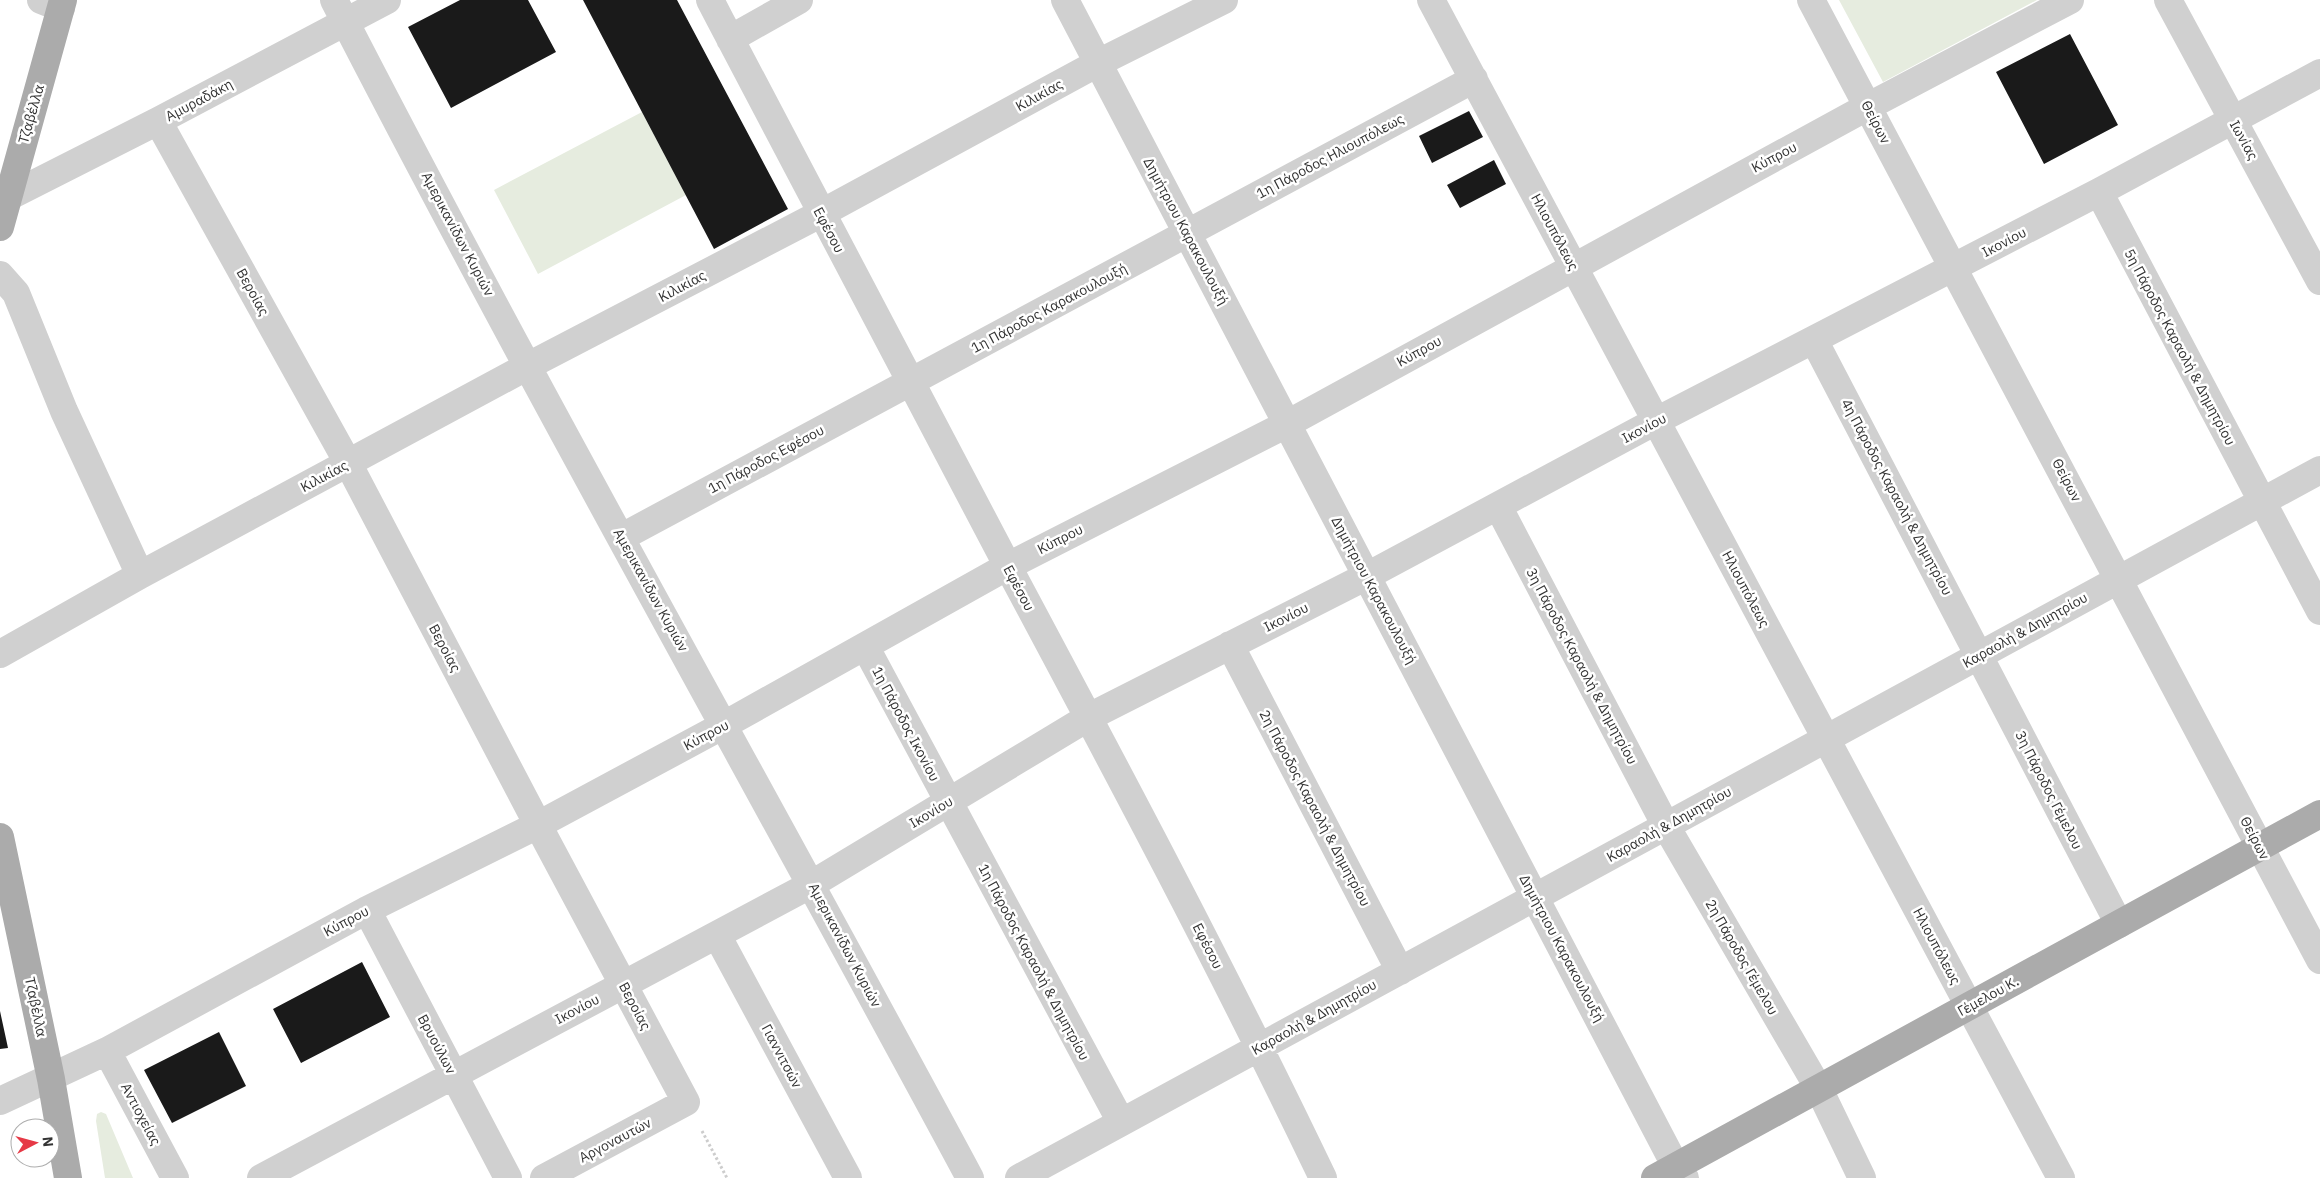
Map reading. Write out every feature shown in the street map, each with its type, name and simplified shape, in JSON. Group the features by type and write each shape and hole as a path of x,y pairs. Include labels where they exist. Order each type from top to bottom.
{"main road":[{"name":"Τζαβέλλα","path":"0,227 55,3"},
{"name":"Γέμελου Κ.","path":"1672,1174 1819,1089 2320,814"},
{"name":"Τζαβέλλα","path":"0,837 51,1078 68,1178"}],"street":[{"name":"Αμυραδάκη","path":"8,197 158,121 340,12 387,0"},
{"name":"Εφέσου","path":"710,0 820,214 1089,717 1260,1047 1323,1178"},
{"path":"730,39 799,0"},
{"name":"Δημήτριου Καρακουλουξή","path":"1065,0 1535,897 1672,1174"},
{"name":"Κιλικίας","path":"0,654 140,575 528,366 820,214 1098,63 1224,0"},
{"name":"Ηλιουπόλεως","path":"1431,0 2061,1178"},
{"name":"Θείρων","path":"1811,0 1955,268 2320,960"},
{"name":"Κύπρου","path":"0,1101 107,1051 367,910 538,826 724,725 1008,566 1287,424 1867,107 2070,0"},
{"name":"Ιωνίας","path":"2168,0 2320,281"},
{"name":"Αμερικανίδων Κυριών","path":"340,12 528,366 812,884 970,1178"},
{"name":"Ικονίου","path":"261,1178 812,884 1089,717 1367,576 1656,421 1955,268 2234,121 2320,72"},
{"name":"1η Πάροδος Ηλιουπόλεως","path":"1187,233 1474,79"},
{"name":"Βεροίας","path":"158,121 348,463 538,826 686,1102"},
{"name":"5η Πάροδος Καραολή & Δημητρίου","path":"2099,192 2320,611"},
{"name":"1η Πάροδος Καρακουλουξή","path":"910,382 1187,233"},
{"path":"0,274 16,293 64,411 140,575"},
{"name":"4η Πάροδος Καραολή & Δημητρίου","path":"1814,340 1980,655"},
{"name":"1η Πάροδος Εφέσου","path":"622,537 910,382"},
{"name":"Καραολή & Δημητρίου","path":"1019,1178 2320,470"},
{"name":"3η Πάροδος Καραολή & Δημητρίου","path":"1498,506 1666,826"},
{"name":"1η Πάροδος Ικονίου","path":"865,646 948,802"},
{"name":"2η Πάροδος Καραολή & Δημητρίου","path":"1230,646 1400,971"},
{"name":"3η Πάροδος Γέμελου","path":"1980,655 2119,924"},
{"name":"1η Πάροδος Καραολή & Δημητρίου","path":"948,802 1121,1122"},
{"name":"2η Πάροδος Γέμελου","path":"1666,826 1819,1089 1862,1178"},
{"name":"Βρυούλων","path":"367,910 508,1178"},
{"name":"Γιαννιτσών","path":"717,935 848,1178"},
{"name":"Αντιοχείας","path":"107,1051 174,1178"},
{"name":"Αργοναυτών","path":"544,1178 686,1102"}],"path":[{"path":"686,1102 727,1178"}],"shaded area":[{"path":"1839,0 2037,0 1883,82"},
{"path":"642,112 686,195 538,274 494,190"},
{"path":"101,1112 106,1114 133,1178 105,1178 96,1121 97,1114"}],"building":[{"path":"460,0 528,0 556,52 451,108 408,27"},
{"path":"583,0 677,0 788,209 714,249"},
{"path":"2070,34 2118,125 2044,164 1996,72"},
{"path":"1469,111 1483,137 1432,163 1419,136"},
{"path":"1494,160 1506,184 1460,208 1447,185"},
{"path":"362,962 390,1017 301,1063 273,1009"},
{"path":"0,1011 8,1048 0,1049"},
{"path":"219,1032 246,1086 172,1123 144,1070"}]}
